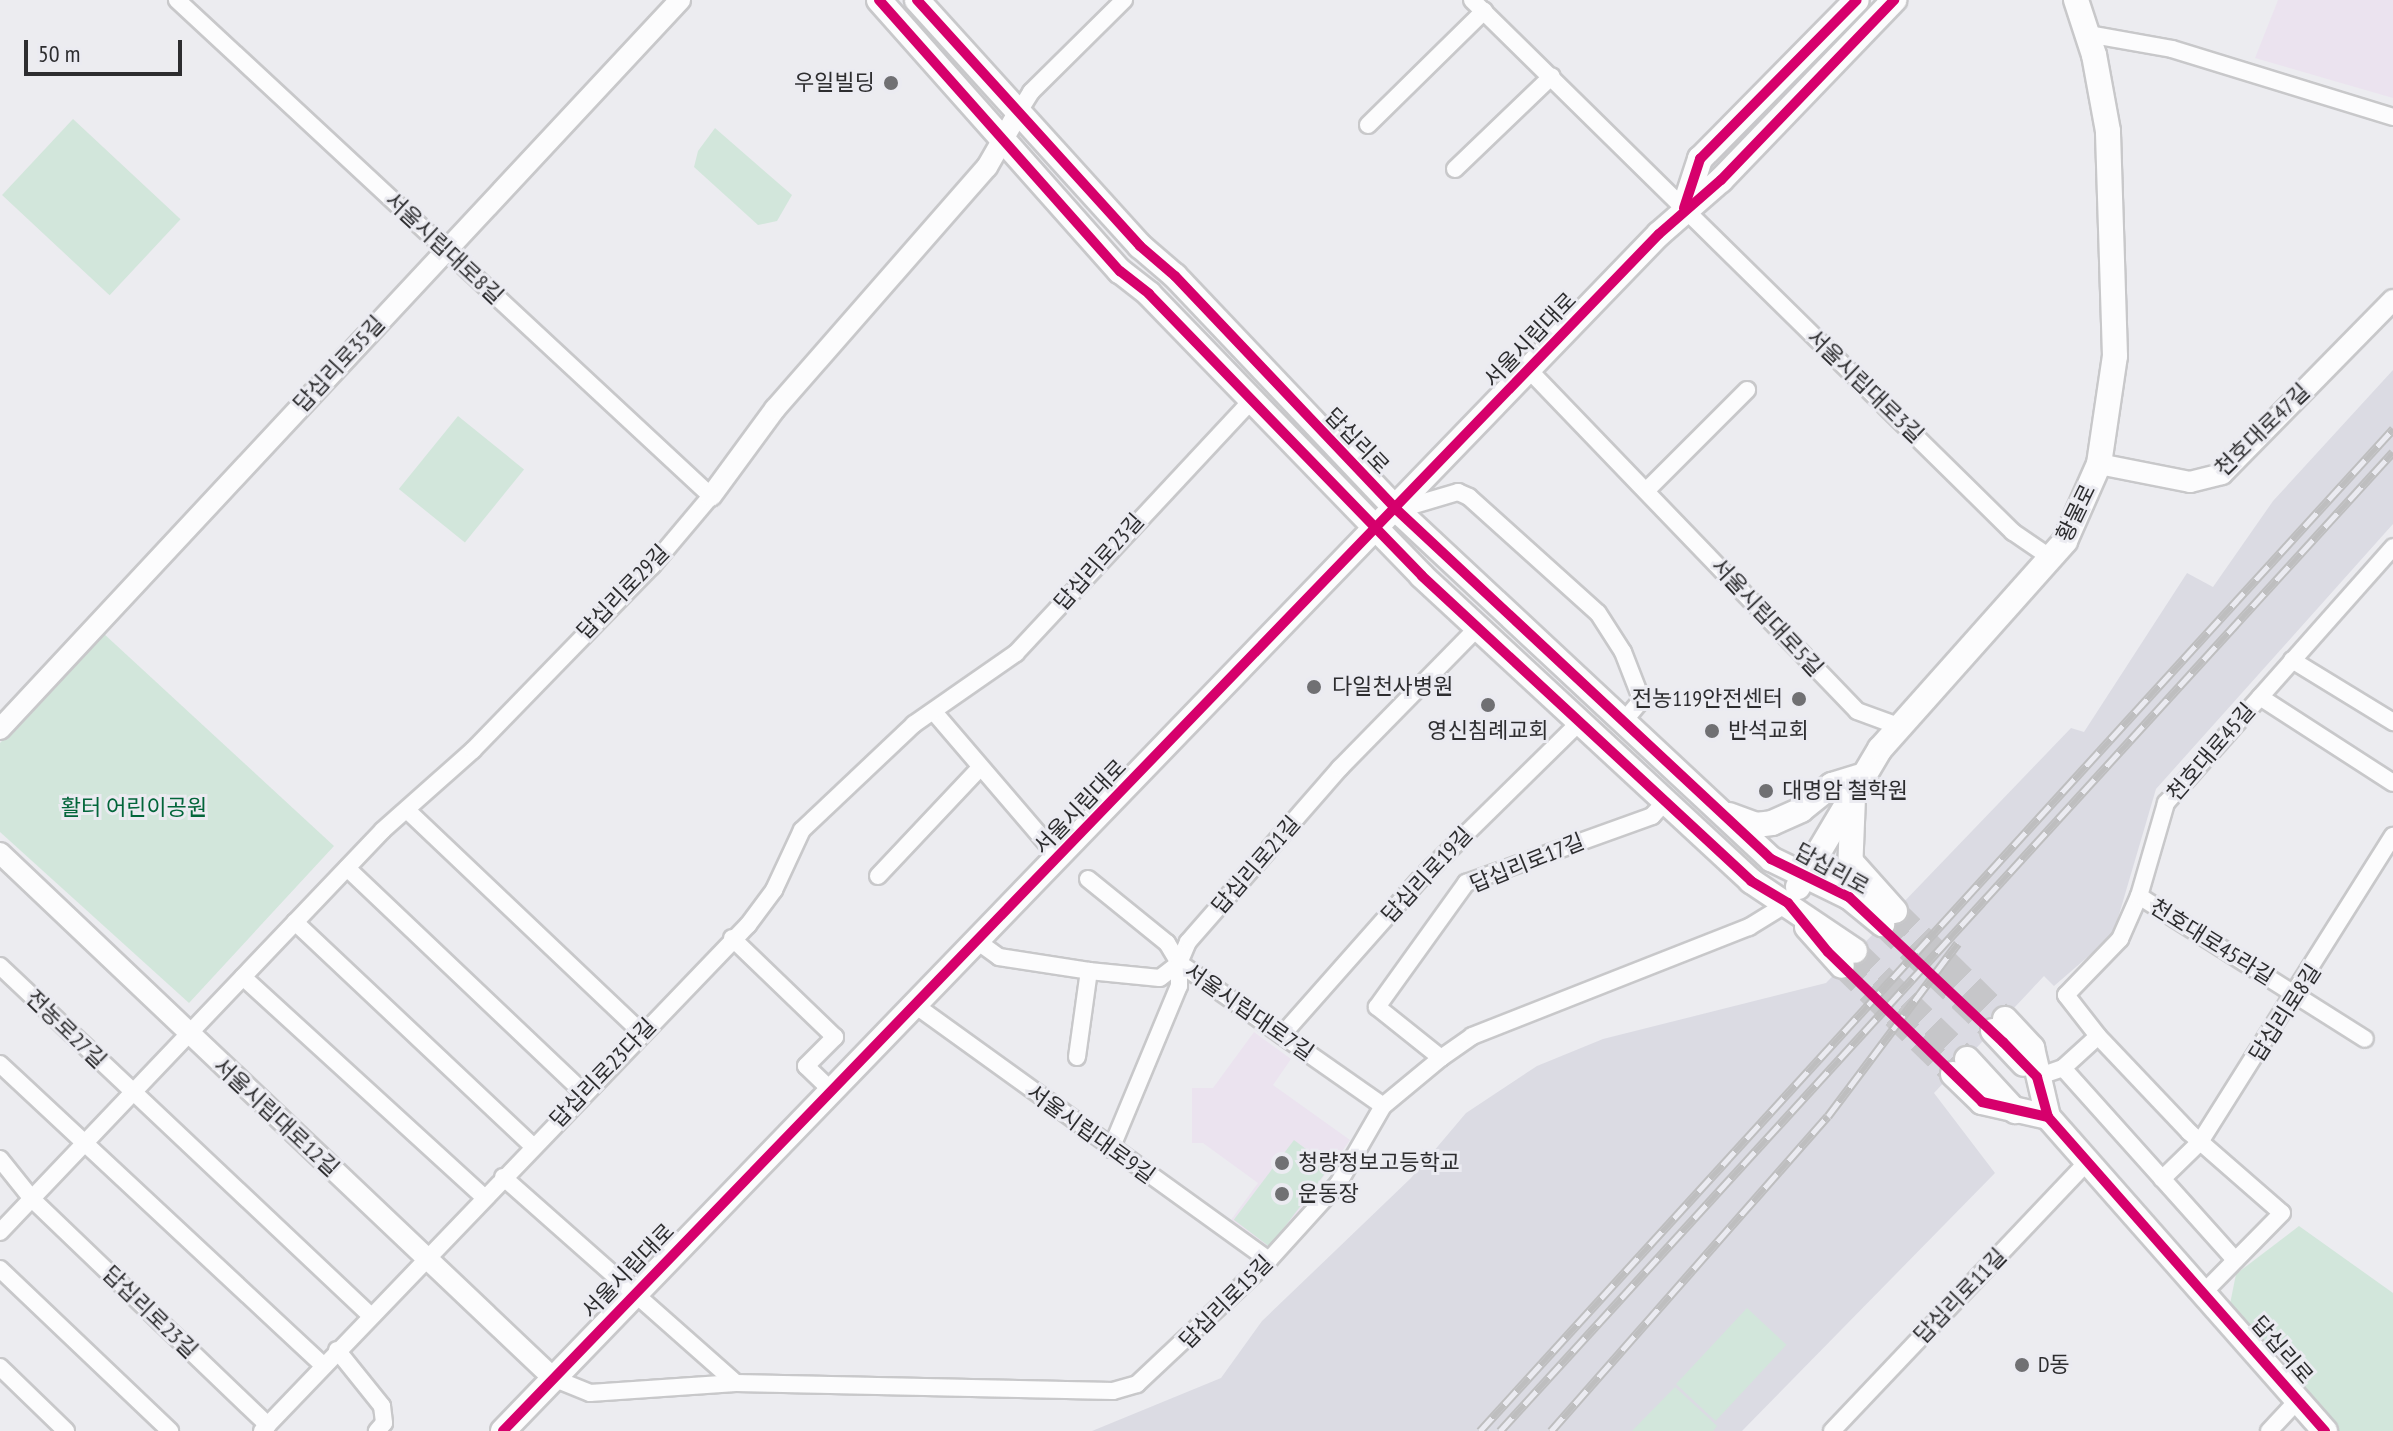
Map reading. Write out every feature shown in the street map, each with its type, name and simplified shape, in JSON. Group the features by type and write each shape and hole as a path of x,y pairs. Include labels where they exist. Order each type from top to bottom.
{"main road":[{"path":"879,0 1120,271 1253,399 1377,530 1751,881 1788,903 1849,958"},
{"name":"답십리로","path":"917,0 1140,246 1175,276 1397,510 1771,859 1888,917 1853,864"},
{"name":"서울시립대로","path":"1684,208 1700,159 1857,0"},
{"name":"서울시립대로","path":"503,1431 1397,510 1684,208 1721,180 1894,0"},
{"name":"황물로","path":"1788,903 1858,785 1898,726 2051,558 2076,523 2099,464 2112,393 2114,255 2105,105 2088,34 2076,0"},
{"path":"1721,812 1756,825 1772,823 1801,810 1832,785 1858,785 1849,897"},
{"name":"답십리로","path":"1999,1025 2037,1077 2048,1117 2205,1291 2325,1431"},
{"path":"1960,1066 1982,1102 2048,1117"}],"street":[{"name":"서울시립대로8길","path":"177,0 711,496"},
{"name":"답십리로35길","path":"0,729 680,0"},
{"path":"1018,113 1031,92 1124,0"},
{"path":"1368,125 1478,5"},
{"name":"서울시립대로3길","path":"1478,5 2013,532 2051,558"},
{"path":"2088,34 2172,49 2393,117"},
{"path":"1455,169 1552,76"},
{"name":"답십리로29길","path":"188,1035 383,830 409,812 652,566 711,496 775,409 987,167 1018,113"},
{"name":"천호대로47길","path":"2099,464 2190,482 2222,474 2393,300"},
{"name":"서울시립대로5길","path":"1529,370 1857,711 1898,726"},
{"path":"1646,491 1747,390"},
{"name":"답십리로23길","path":"934,712 1016,653 1253,399"},
{"name":"서울시립대로","path":"1397,510 1458,492 1469,497 1598,613 1623,652 1639,693 1639,703 1623,722"},
{"name":"천호대로45길","path":"2098,1036 2066,995 2120,939 2139,896 2162,809 2393,547"},
{"name":"답십리로21길","path":"1111,1149 1179,986 1179,963 1188,942 1340,768 1478,627"},
{"path":"2292,660 2393,722"},
{"path":"2260,697 2393,783"},
{"path":"934,712 978,770 1059,858"},
{"name":"답십리로23다길","path":"265,1428 732,938 774,890 802,830 914,724 934,712"},
{"name":"답십리로19길","path":"1282,1035 1421,878 1580,722"},
{"path":"878,876 978,770"},
{"name":"답십리로17길","path":"1441,1058 1377,1007 1466,883 1652,816 1666,801"},
{"path":"409,812 642,1033"},
{"name":"답십리로8길","path":"2162,1179 2200,1142 2297,996 2393,836"},
{"name":"서울시립대로12길","path":"0,853 188,1035 429,1256 553,1378"},
{"path":"347,868 584,1093"},
{"name":"서울시립대로7길","path":"1088,879 1167,943 1179,963 1383,1106"},
{"name":"천호대로45라길","path":"2139,896 2365,1039"},
{"name":"답십리로15길","path":"553,1378 590,1393 736,1383 1113,1391 1137,1384 1161,1367 1269,1260 1338,1184 1383,1106 1441,1058 1472,1036 1749,927 1788,903"},
{"path":"295,922 533,1146"},
{"path":"732,938 835,1037 806,1066 832,1091"},
{"path":"977,941 999,957 1089,971 1160,978 1179,963"},
{"name":"전농로27길","path":"0,966 133,1093"},
{"path":"1077,1057 1089,971"},
{"path":"243,977 484,1197"},
{"name":"서울시립대로9길","path":"915,1005 1269,1260"},
{"path":"0,1232 188,1035"},
{"path":"2037,1077 2063,1068 2098,1036 2200,1142 2282,1213 2205,1291"},
{"path":"0,1064 323,1365"},
{"path":"2063,1068 2235,1260"},
{"path":"133,1093 370,1315"},
{"path":"0,1159 32,1199"},
{"name":"답십리로11길","path":"1832,1431 2088,1161"},
{"name":"서울시립대로","path":"503,1177 634,1295"},
{"name":"답십리로23길","path":"32,1199 265,1428"},
{"path":"0,1269 170,1431"},
{"path":"634,1295 736,1383"},
{"path":"337,1350 382,1406 384,1423 377,1431"},
{"path":"0,1367 66,1431"},
{"path":"2269,1431 2298,1400"}],"shaded area":[{"path":"2278,0 2393,0 2393,98 2255,58"},
{"path":"2393,370 2393,524 2156,789 2113,935 2054,986 2044,976 1934,1093 1995,1173 1742,1431 1092,1431 1221,1378 1262,1321 1411,1178 1466,1113 1537,1066 1603,1039 1826,983 2071,728 2084,732 2187,573 2213,587 2273,501"},
{"name":"청량정보고등학교","path":"1254,1032 1291,1059 1273,1085 1350,1140 1269,1253 1228,1224 1258,1183 1203,1143 1192,1143 1192,1088 1213,1088"}],"green space":[{"path":"73,119 181,219 110,295 2,195"},
{"path":"715,128 792,195 777,221 758,225 694,167 698,151"},
{"path":"458,416 524,469 465,543 399,489"},
{"name":"활터 어린이공원","path":"103,633 334,846 189,1003 0,832 0,743"},
{"name":"운동장","path":"1294,1140 1330,1167 1270,1247 1234,1220"},
{"path":"2299,1226 2393,1293 2393,1431 2331,1431 2228,1314 2236,1274"},
{"path":"1747,1308 1786,1345 1716,1421 1676,1384"},
{"path":"1675,1387 1717,1426 1713,1431 1632,1431"}],"tunnel":[{"path":"1895,911 2005,1019"},
{"path":"1882,924 1993,1031"},
{"path":"1855,951 1967,1059"},
{"path":"1842,966 1953,1074"}],"railway":[{"path":"1480,1431 2393,429"},
{"path":"1500,1431 2393,452"},
{"path":"1551,1431 1828,1116 1958,943"}],"cycle path":[{"path":"879,0 1120,271 1149,294 1422,576 1751,881 1788,903 1828,952 1982,1102 2048,1117"},
{"path":"917,0 1140,246 1175,276 1397,510 1771,859 1849,897 2003,1042 2037,1077 2048,1117 2325,1431"},
{"path":"1684,208 1700,159 1857,0"},
{"path":"503,1431 1659,234 1721,180 1894,0"}],"place":[{"name":"우일빌딩","path":"891,83"},
{"name":"다일천사병원","path":"1314,687"},
{"name":"전농119안전센터","path":"1799,699"},
{"name":"영신침례교회","path":"1488,705"},
{"name":"반석교회","path":"1712,731"},
{"name":"대명암 철학원","path":"1766,791"},
{"name":"청량정보고등학교","path":"1282,1163"},
{"name":"운동장","path":"1282,1194"},
{"name":"D동","path":"2022,1365"}]}
